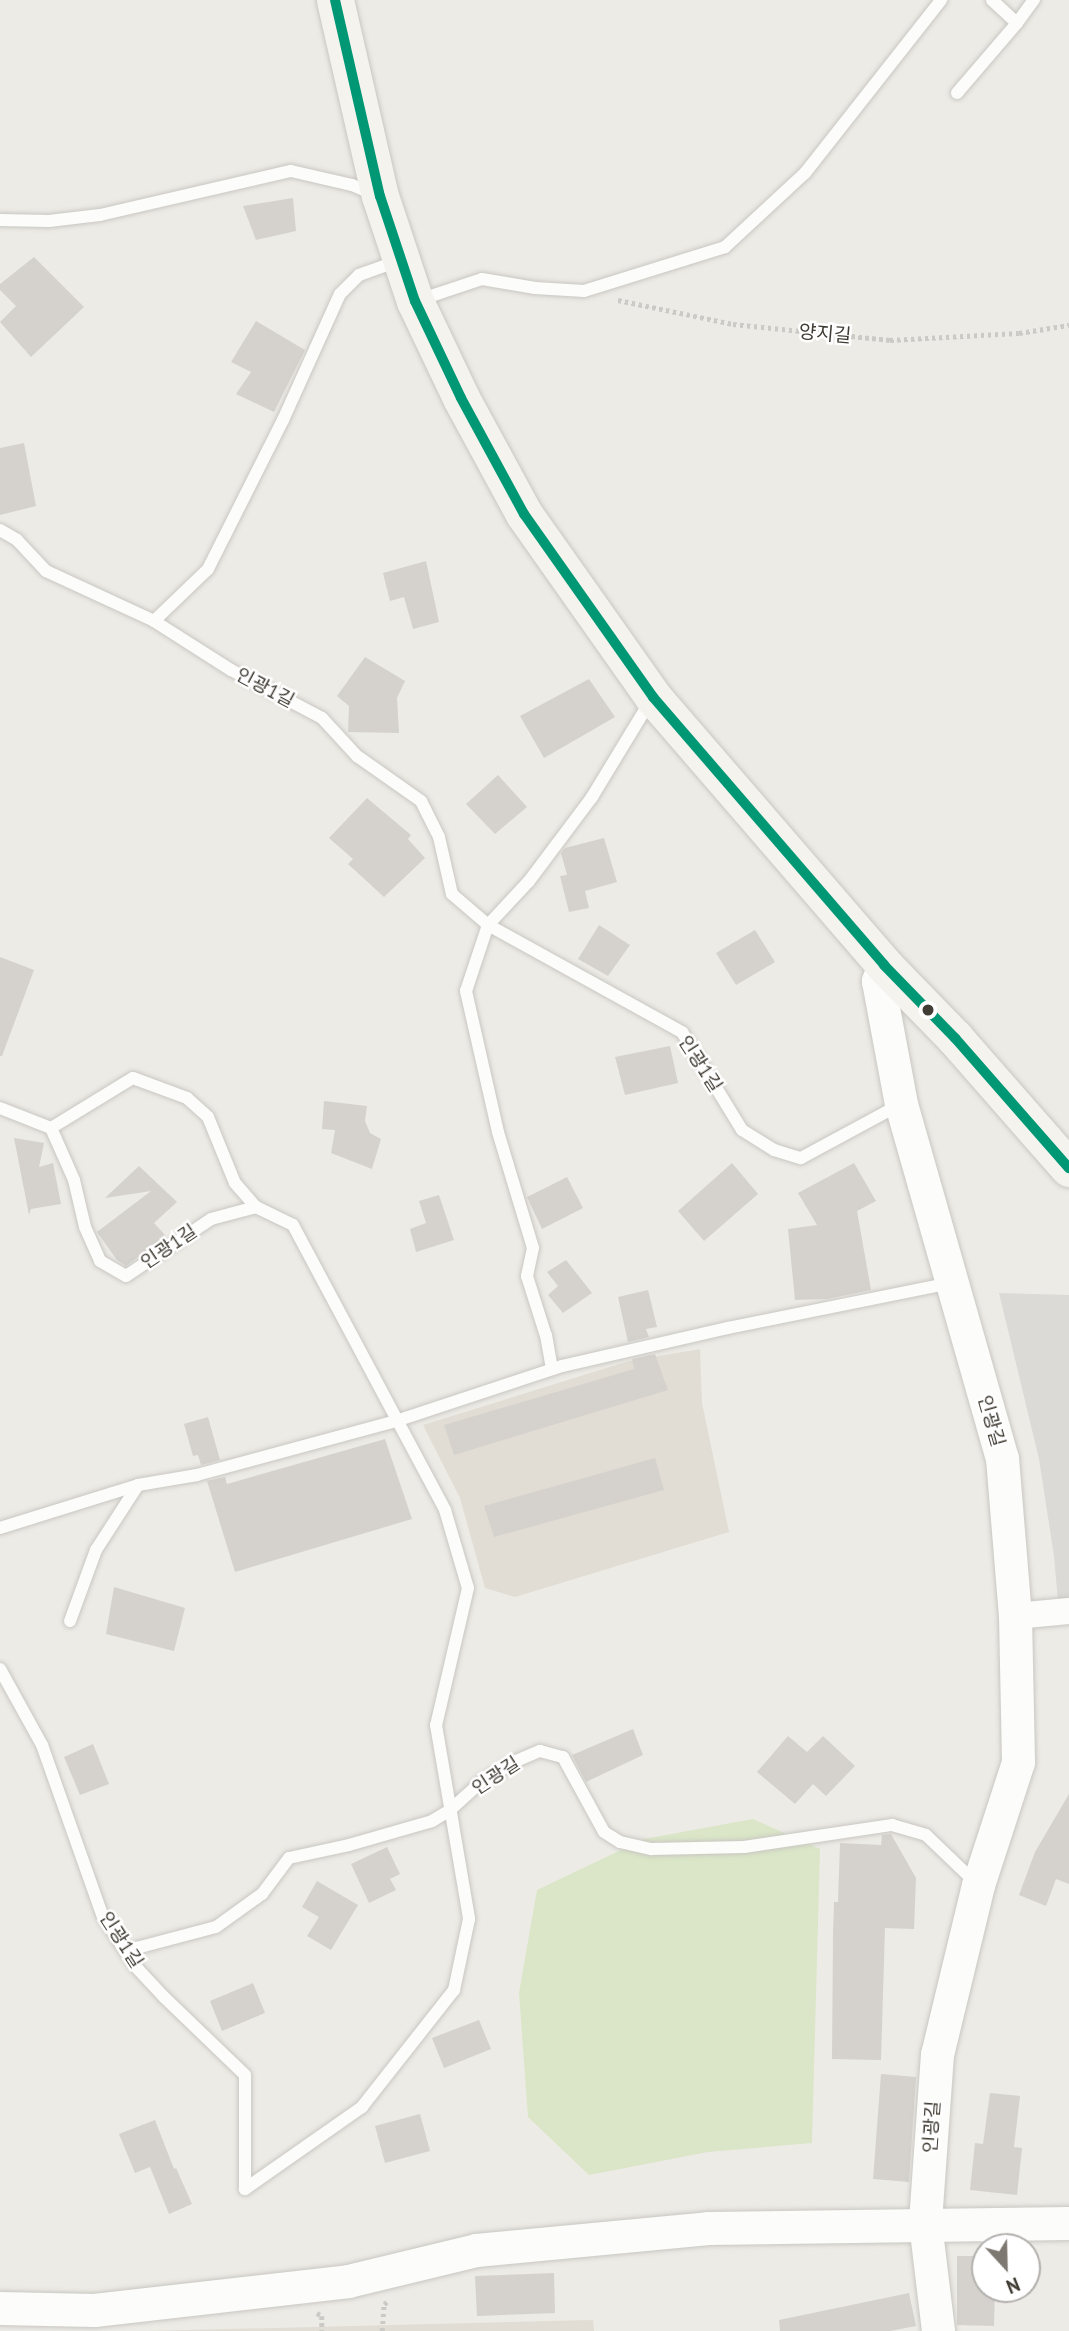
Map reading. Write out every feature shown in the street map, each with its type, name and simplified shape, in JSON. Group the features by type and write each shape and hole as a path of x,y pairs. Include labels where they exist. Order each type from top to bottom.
{"main road":[{"path":"335,0 380,196 415,301 461,398 524,514 653,697 884,965 956,1038 1069,1168"}],"street":[{"name":"인광길","path":"884,965 878,981 901,1104 1002,1458 1015,1616 1018,1762 978,1885 937,2054 925,2223 939,2331"},
{"path":"1015,1616 1069,1611"},
{"path":"0,2308 93,2310 348,2281 476,2250 681,2230 1069,2222"}],"lane":[{"path":"415,301 482,279 535,288 584,291 725,247 805,173 941,0"},
{"path":"992,0 1017,23"},
{"path":"957,93 1034,0"},
{"path":"0,220 49,221 100,215 291,172 352,185 380,196"},
{"path":"154,621 208,569 284,420 340,294 359,275 402,260"},
{"name":"인광1길","path":"0,530 17,540 46,570 154,621 231,670 322,718 357,756 421,801 439,837 452,894 488,925 682,1032 742,1130 774,1150 802,1158 901,1104"},
{"path":"552,1369 546,1336 527,1276 533,1248 498,1132 466,991 488,925 530,881 592,797 653,697"},
{"path":"0,1108 51,1128 134,1078 187,1098 208,1117 235,1183 256,1207 293,1225 335,1299 396,1421"},
{"name":"인광1길","path":"51,1128 74,1180 85,1227 100,1261 126,1276 211,1219 256,1207"},
{"path":"0,1528 138,1485 197,1475 396,1421 552,1369 715,1331 951,1283"},
{"name":"인광길","path":"245,2189 362,2107 454,1990 469,1919 436,1725 468,1588 445,1510 396,1421"},
{"path":"70,1621 96,1550 138,1485"},
{"name":"인광1길","path":"0,1670 42,1745 103,1917 125,1951 164,1997 246,2075 245,2189"},
{"name":"인광길","path":"125,1951 216,1927 262,1894 289,1858 349,1845 432,1821 450,1810 481,1782 540,1751 563,1757 604,1832 620,1842 651,1849 744,1847 892,1825 926,1835 978,1885"}],"path":[{"name":"양지길","path":"584,291 733,324 890,340 1019,333 1069,325"}],"shaded area":[{"path":"999,1293 1069,1295 1069,1624 1060,1625 1054,1556 1039,1459"},
{"path":"700,1349 702,1403 729,1532 515,1597 485,1588 460,1498 423,1425 629,1361"},
{"path":"593,2320 594,2331 148,2331"}],"green space":[{"path":"753,1819 820,1849 812,2143 708,2152 589,2175 528,2117 519,1993 537,1890 644,1839"}],"building":[{"path":"293,198 296,231 256,240 243,206"},
{"path":"34,257 84,307 31,357 0,322 16,306 0,290 0,284"},
{"path":"256,321 305,350 274,412 236,394 251,372 231,362"},
{"path":"24,443 36,506 0,515 0,448"},
{"path":"426,561 439,622 413,629 404,597 390,601 383,573"},
{"path":"365,657 405,681 397,698 399,733 348,732 349,706 337,696"},
{"path":"589,679 615,717 544,758 520,716"},
{"path":"498,775 527,807 495,834 466,804"},
{"path":"367,798 411,835 408,839 425,858 384,897 348,864 353,859 329,838"},
{"path":"604,838 617,882 585,891 589,908 569,912 560,876 567,875 561,853 565,848"},
{"path":"599,925 630,945 608,976 578,959"},
{"path":"755,930 775,962 736,985 716,953"},
{"path":"0,957 34,970 2,1056 0,1056"},
{"path":"670,1046 678,1083 625,1095 615,1057"},
{"path":"324,1101 367,1106 365,1121 370,1133 381,1139 372,1169 331,1153 335,1130 322,1129"},
{"path":"14,1138 44,1143 39,1167 53,1163 61,1204 31,1209 29,1215"},
{"path":"732,1163 758,1194 704,1241 678,1211"},
{"path":"854,1163 876,1201 857,1211 871,1290 827,1299 795,1300 788,1229 817,1225 798,1193"},
{"path":"139,1166 177,1202 154,1223 166,1236 126,1266 117,1260 97,1232 151,1191 105,1198"},
{"path":"567,1177 583,1208 542,1229 527,1197"},
{"path":"439,1195 454,1240 416,1252 410,1229 426,1223 419,1201"},
{"path":"566,1260 592,1293 563,1313 548,1295 558,1286 547,1272"},
{"path":"648,1290 657,1327 646,1329 649,1337 628,1342 618,1297"},
{"path":"655,1354 668,1390 454,1455 444,1425 634,1369 632,1359"},
{"path":"208,1417 220,1460 201,1465 198,1455 193,1456 184,1424"},
{"path":"385,1439 412,1519 235,1572 207,1481 225,1477 227,1484"},
{"path":"655,1458 664,1490 494,1537 484,1506"},
{"path":"114,1587 185,1608 174,1651 106,1634"},
{"path":"633,1729 643,1755 586,1782 572,1755"},
{"path":"788,1736 807,1752 823,1736 855,1766 826,1796 813,1784 795,1804 757,1772"},
{"path":"93,1744 109,1784 80,1795 64,1757"},
{"path":"1069,1794 1069,1884 1056,1879 1046,1906 1019,1895 1035,1852"},
{"path":"891,1834 916,1878 914,1929 885,1928 881,2060 832,2059 834,1902 838,1902 840,1843 881,1845 882,1835"},
{"path":"387,1847 400,1874 390,1879 396,1890 369,1903 351,1864"},
{"path":"317,1881 358,1905 331,1950 307,1936 319,1917 302,1907"},
{"path":"253,1983 265,2013 222,2031 210,2001"},
{"path":"479,2020 491,2049 444,2068 432,2038"},
{"path":"881,2074 916,2077 909,2182 873,2179"},
{"path":"990,2093 1020,2096 1014,2147 1022,2148 1017,2195 970,2190 975,2143 983,2144"},
{"path":"420,2114 430,2151 385,2163 375,2126"},
{"path":"155,2120 174,2169 176,2168 192,2204 169,2214 150,2167 135,2173 119,2134"},
{"path":"957,2256 971,2256 971,2303 995,2303 994,2326 957,2325"},
{"path":"554,2273 555,2313 477,2316 475,2276"},
{"path":"909,2293 916,2326 890,2331 780,2331 779,2320"}],"transit line":[{"path":"335,0 380,196 415,301 461,398 524,514 653,697 884,965 955,1038 1069,1168"}]}
